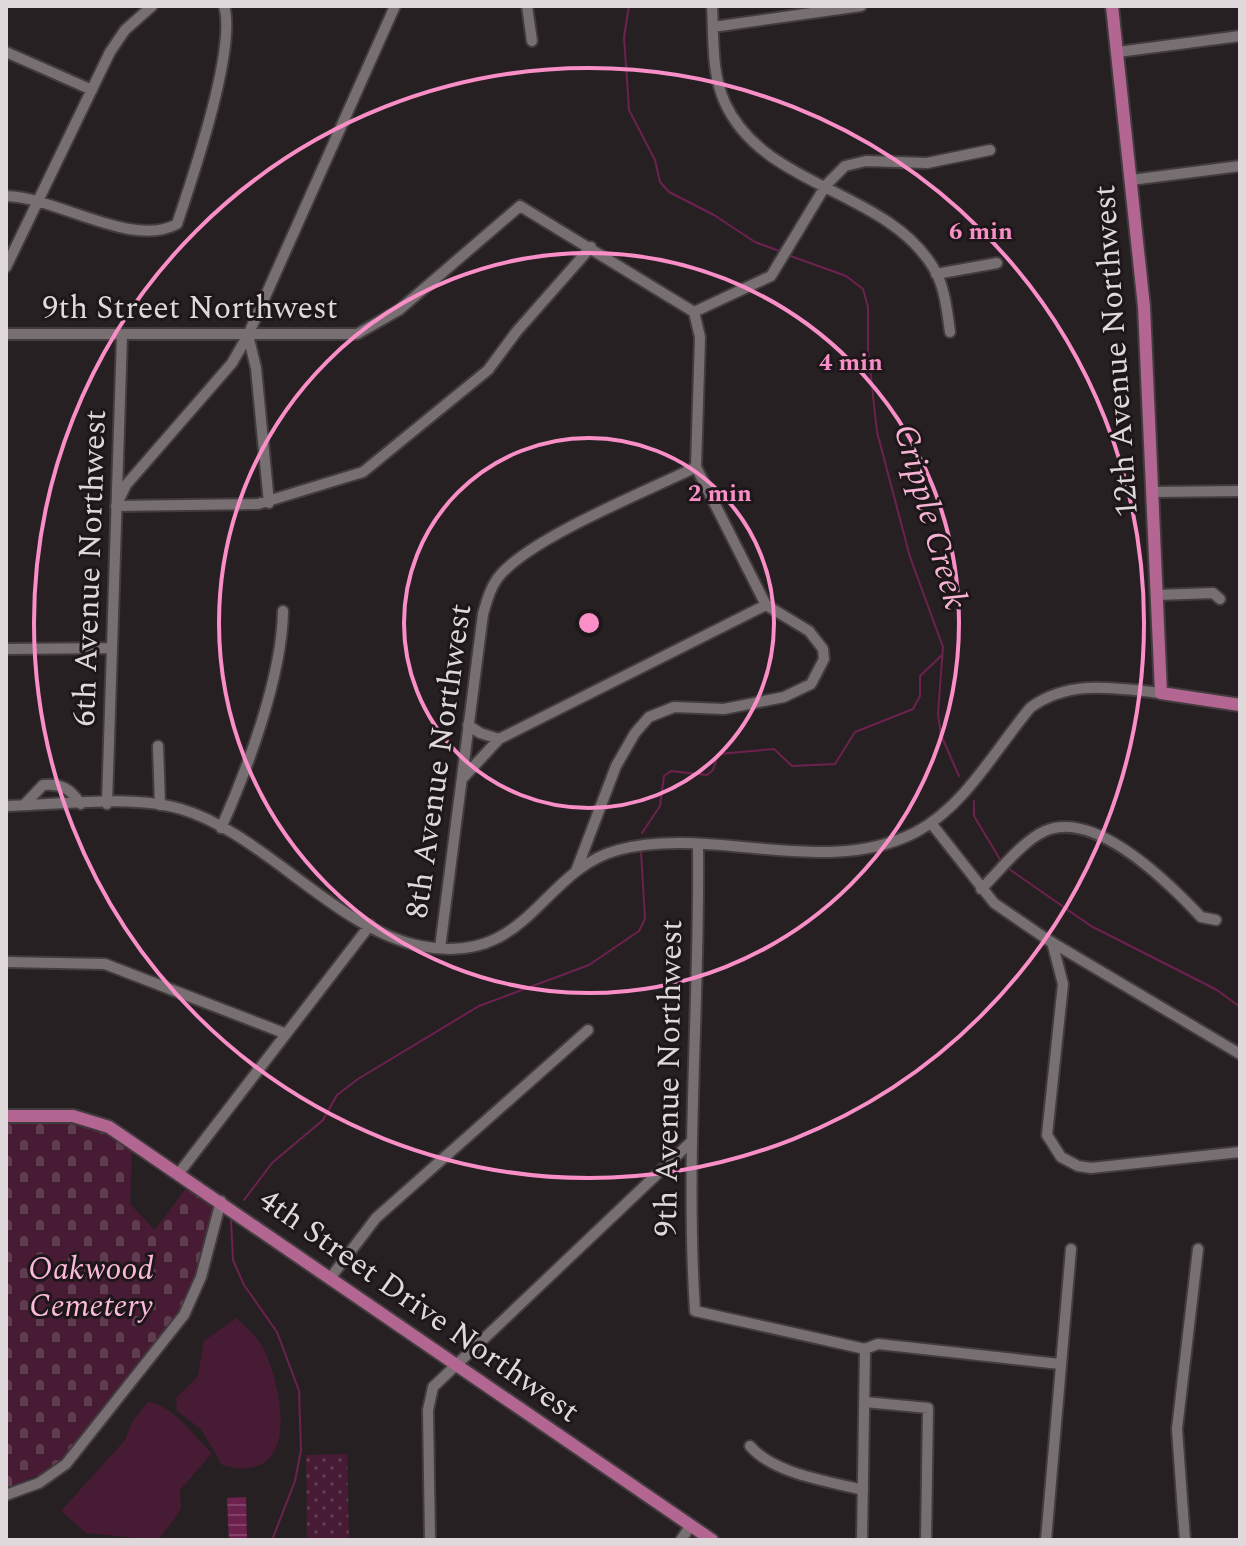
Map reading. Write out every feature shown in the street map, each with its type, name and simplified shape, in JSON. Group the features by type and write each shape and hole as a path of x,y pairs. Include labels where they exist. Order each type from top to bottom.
{"main road":[{"name":"12th Avenue Northwest","path":"1112,6 1144,307 1161,693"},
{"path":"1161,693 1240,705"},
{"name":"4th Street Drive Northwest","path":"6,1116 73,1116 94,1121 221,1201 712,1540"}],"street":[{"path":"6,267 116,42 152,6"},
{"path":"6,196 39,199 123,228 160,230 177,224 219,75 227,29 224,6"},
{"path":"395,6 248,335 232,363 126,485 116,506 269,503 358,475 380,461 488,370 517,331 591,247 694,312 700,337 696,467 766,605 797,621 823,649 824,659 817,677 803,690 739,708 674,707 655,713 641,724 611,778 576,871"},
{"path":"527,6 532,41"},
{"path":"712,6 718,85 736,122 768,153 897,228 919,249 936,274 950,332"},
{"path":"713,27 861,6"},
{"path":"1118,52 1240,36"},
{"path":"6,52 92,90"},
{"path":"694,312 771,276 825,187 845,166 858,161 927,163 990,150"},
{"path":"1131,180 1240,166"},
{"name":"9th Street Northwest","path":"6,334 347,336 370,329 399,310 520,206 591,247"},
{"path":"936,274 997,263"},
{"name":"6th Avenue Northwest","path":"107,804 122,335"},
{"path":"248,335 256,368 269,503"},
{"name":"8th Avenue Northwest","path":"440,948 483,614 495,582 520,558 541,544 696,467"},
{"path":"1152,492 1240,491"},
{"path":"1157,595 1213,593 1220,599"},
{"path":"461,781 478,758 499,739 766,605"},
{"path":"221,828 253,747 280,645 283,611"},
{"path":"6,649 111,648"},
{"path":"6,806 160,805 194,813 370,925 404,941 440,948 477,944 509,932 536,912 576,871 600,856 623,848 698,846 852,851 891,842 931,823 954,803 1030,708 1045,698 1086,687 1161,693"},
{"path":"468,725 499,739"},
{"path":"158,746 160,805"},
{"path":"24,805 43,785 56,784 72,792 81,804"},
{"path":"931,823 994,903 1052,942 1240,1054"},
{"path":"981,889 1039,834 1054,828 1076,826 1118,845 1201,917 1216,920"},
{"name":"9th Avenue Northwest","path":"698,846 692,1141 695,1311 865,1349"},
{"path":"179,1173 370,925"},
{"path":"1052,942 1063,984 1046,1128 1056,1152 1072,1164 1091,1168 1240,1152"},
{"path":"6,962 105,964 284,1033"},
{"path":"331,1277 376,1218 588,1030"},
{"path":"430,1540 429,1401 433,1387 455,1362 692,1141"},
{"path":"6,1495 39,1483 58,1471 103,1420 184,1315 199,1285 221,1201"},
{"path":"1046,1540 1071,1249"},
{"path":"1185,1540 1177,1429 1198,1249"},
{"path":"862,1540 865,1349 878,1344 1060,1364"},
{"path":"865,1402 928,1408 926,1540"},
{"path":"750,1446 760,1457 776,1464 863,1490"},
{"path":"681,1540 691,1525"}],"green space":[{"name":"Oakwood Cemetery","path":"57,1120 95,1128 132,1149 130,1204 155,1230 187,1187 215,1207 195,1282 178,1312 64,1459 50,1470 6,1488 6,1121"},
{"path":"236,1318 262,1346 270,1364 280,1408 276,1449 265,1462 248,1468 222,1465 201,1429 177,1411 176,1398 198,1376 204,1341"},
{"path":"148,1402 174,1415 212,1453 180,1490 181,1509 159,1540 86,1533 61,1511 125,1440 132,1422"},
{"path":"347,1454 349,1540 307,1540 306,1455"}],"shaded area":[{"path":"246,1497 247,1540 229,1540 227,1498"}],"waterway":[{"name":"Cripple Creek","path":"629,6 624,37 629,110 655,160 660,182 669,192 714,215 755,242 782,252"},
{"name":"Cripple Creek","path":"788,255 846,276 863,289 868,307 868,350 877,432 910,557 943,647 938,714 941,735 959,776"},
{"name":"Cripple Creek","path":"642,833 660,806 664,776 671,771 707,775 713,770 718,754 774,749 792,766 835,764 855,732 913,709 920,696 920,676 941,656"},
{"path":"974,801 974,816 1001,861"},
{"name":"Cripple Creek","path":"244,1200 272,1163 323,1120 337,1095 358,1079 479,1006 589,965 639,931 645,919 641,852"},
{"path":"1009,869 1091,926 1217,990 1240,1007"},
{"name":"Cripple Creek","path":"231,1220 233,1260 244,1285 277,1332 299,1391 301,1450 295,1481 272,1540"}]}
